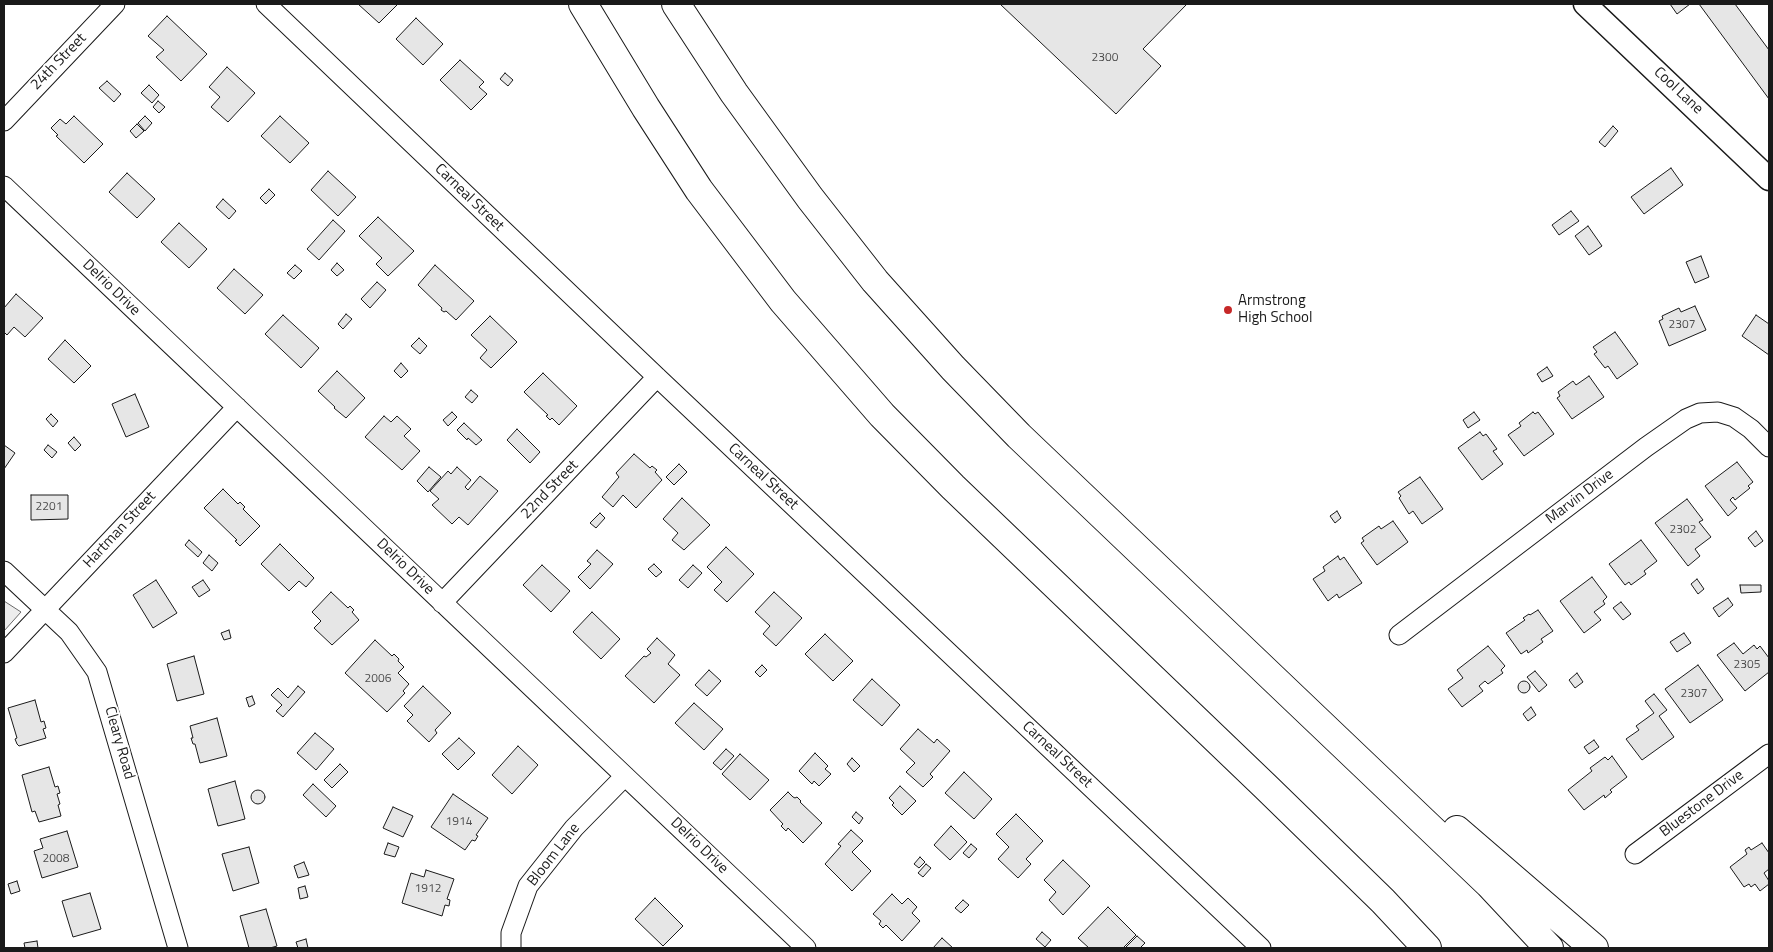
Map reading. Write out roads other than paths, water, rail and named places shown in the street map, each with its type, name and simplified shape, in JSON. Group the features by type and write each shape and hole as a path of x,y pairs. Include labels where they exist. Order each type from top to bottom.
{"highway":[{"path":"583,4 641,100 699,190 783,301 882,415 953,487 1266,787 1427,948"},
{"path":"676,4 734,93 810,198 875,280 952,368 1019,436 1482,878 1549,948"},
{"path":"1216,623 1329,717 1594,948"},
{"path":"1568,927 1587,948"}],"street":[{"name":"24th Street","path":"4,121 115,4"},
{"name":"Carneal Street","path":"266,4 1261,948"},
{"name":"Cool Lane","path":"1585,4 1769,179"},
{"name":"Delrio Drive","path":"4,186 806,948"},
{"name":"22nd Street","path":"442,603 657,377"},
{"name":"Hartman Street","path":"4,653 237,407"},
{"name":"Marvin Drive","path":"1399,635 1646,447 1686,419 1700,413 1718,412 1734,417 1769,447"},
{"name":"Cleary Road","path":"4,571 69,632 97,672 178,948"},
{"name":"Bluestone Drive","path":"1635,854 1769,754"},
{"name":"Bloom Lane","path":"511,948 511,933 528,886 574,828 624,776"}],"place":[{"name":"Armstrong High School","path":"1228,310"}]}
